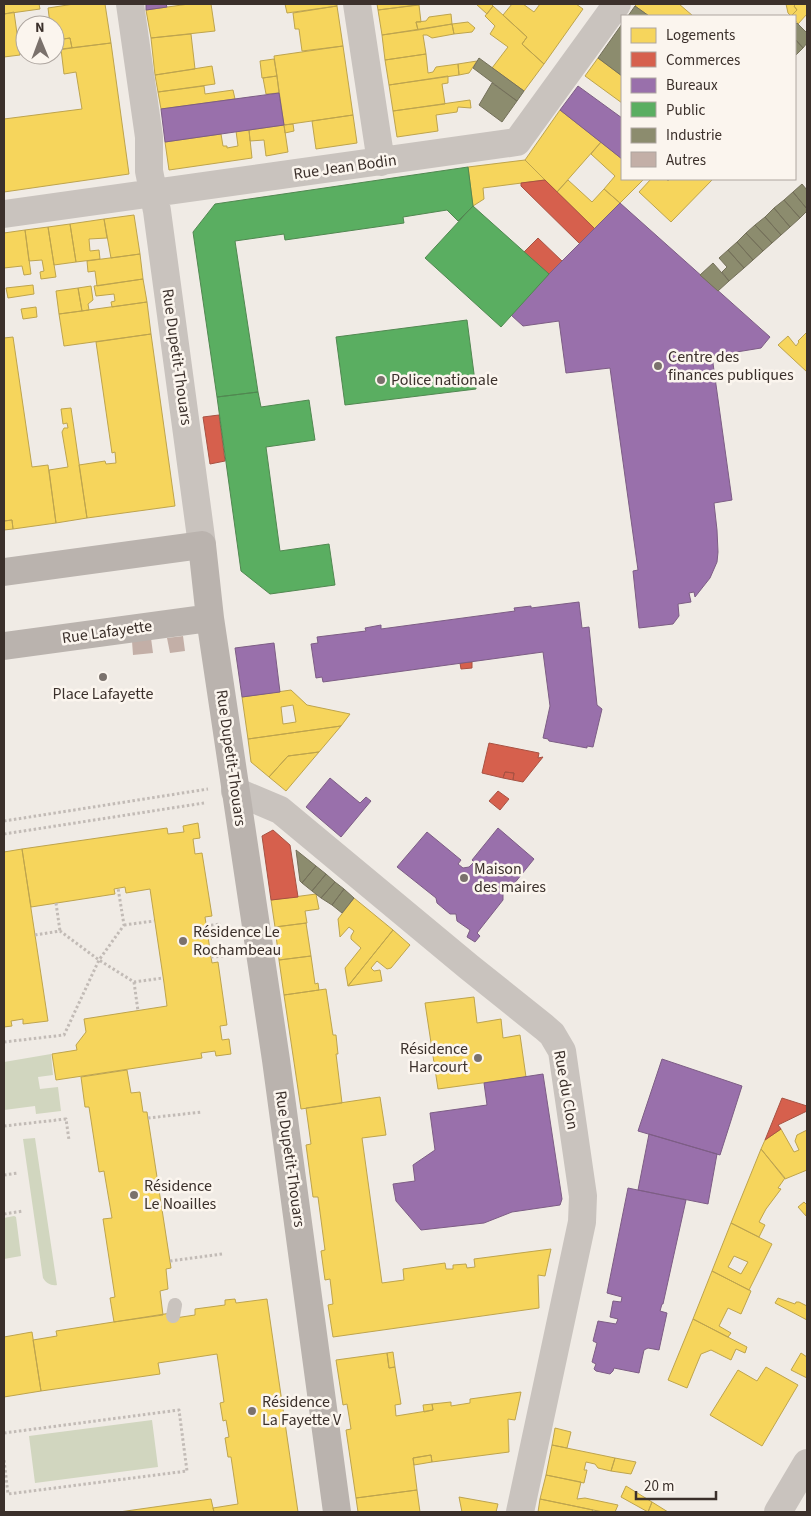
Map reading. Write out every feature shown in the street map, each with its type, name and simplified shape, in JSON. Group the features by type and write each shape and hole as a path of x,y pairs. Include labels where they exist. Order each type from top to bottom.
{"street":[{"name":"Rue Dupetit-Thouars","path":"130,4 149,137 149,172 154,193 202,545 210,618 303,1256 337,1512"},
{"path":"357,4 380,162"},
{"name":"Rue Jean Bodin","path":"4,214 517,142 617,4"},
{"path":"4,572 202,545"},
{"name":"Rue Lafayette","path":"4,646 210,618"},
{"name":"Rue du Clon","path":"235,788 280,810 552,1034 562,1051 583,1196 583,1214 520,1512"},
{"path":"778,1512 807,1463"}],"path":[{"path":"4,821 235,788"},
{"path":"4,834 204,803"},
{"path":"4,1042 64,1035 99,960 124,925 118,888"},
{"path":"56,903 60,931 99,960 134,982 163,978"},
{"path":"124,925 154,920"},
{"path":"206,926 221,924"},
{"path":"35,935 60,931"},
{"path":"211,957 225,956"},
{"path":"134,982 138,1011"},
{"path":"148,1118 202,1112"},
{"path":"4,1126 66,1119 69,1140"},
{"path":"4,1175 18,1173"},
{"path":"4,1214 23,1211"},
{"path":"170,1261 222,1254"},
{"path":"4,1433 179,1410 187,1471 8,1494 4,1460"}],"green space":[{"path":"51,1054 53,1075 38,1077 40,1089 58,1087 61,1111 36,1114 35,1106 4,1110 4,1062"},
{"path":"35,1138 57,1285 49,1284 43,1278 23,1139"},
{"path":"16,1217 21,1256 4,1259 4,1218"},
{"path":"152,1420 158,1467 35,1483 29,1436"}],"building: Logements":[{"path":"4,4 39,4 40,9 4,14"},
{"path":"74,4 105,4 111,43 72,48 70,38 65,39 65,15 49,15 48,8"},
{"path":"189,4 211,4 215,31 151,38 146,10"},
{"path":"285,4 337,4 337,6 287,13"},
{"path":"377,4 424,4 378,10"},
{"path":"476,4 491,4 493,6 487,14"},
{"path":"512,4 523,4 534,12 540,4 576,4 583,9 544,64 522,44 527,37 503,15"},
{"path":"637,4 679,4 692,15 648,15 635,6"},
{"path":"786,4 796,4 794,6 797,10 792,15 788,13"},
{"path":"796,4 807,4 807,14 798,24 796,15 792,15 797,10 794,6"},
{"path":"419,5 421,22 416,22 418,30 382,35 378,10"},
{"path":"337,6 343,46 302,51 299,29 295,29 293,13"},
{"path":"493,6 527,37 522,44 544,64 524,91 492,68 508,47 490,34 495,26 485,16"},
{"path":"14,12 15,56 4,57 4,14"},
{"path":"451,14 452,24 418,30 416,22 426,21 429,17"},
{"path":"468,22 475,28 472,32 454,34 452,24"},
{"path":"452,24 454,34 432,38 423,35 426,54 385,60 382,35"},
{"path":"191,34 195,69 155,75 151,38"},
{"path":"70,38 72,48 65,49 65,39"},
{"path":"111,43 129,174 4,192 4,119 82,109 76,72 64,74 65,49"},
{"path":"343,46 353,115 284,125 274,56"},
{"path":"426,54 428,73 433,72 436,67 458,64 459,75 389,85 385,60"},
{"path":"598,58 621,75 621,102 585,76"},
{"path":"274,59 277,76 262,78 260,61"},
{"path":"477,61 469,73 459,75 458,64"},
{"path":"212,66 215,84 158,92 155,75"},
{"path":"277,76 279,93 266,94 263,78"},
{"path":"448,76 448,83 442,84 445,104 393,111 389,85"},
{"path":"204,86 205,94 233,90 235,99 161,109 158,92"},
{"path":"470,100 471,108 458,107 457,112 436,115 438,131 397,137 393,111"},
{"path":"560,110 601,142 557,192 525,160"},
{"path":"353,115 357,143 316,149 312,121"},
{"path":"293,124 294,131 285,133 284,125"},
{"path":"284,125 288,152 266,156 264,140 250,141 249,130"},
{"path":"249,130 252,158 169,170 165,142 221,134 223,146 227,146 227,148 238,146 236,131"},
{"path":"601,142 621,158 621,180 643,180 620,203 604,189 615,176 591,154"},
{"path":"525,160 545,180 483,188 484,199 473,206 468,167"},
{"path":"568,180 592,202 604,189 620,203 595,229 557,192"},
{"path":"650,180 712,180 671,222 639,192"},
{"path":"134,215 140,254 111,258 104,219"},
{"path":"104,219 107,238 89,239 90,251 99,250 100,259 76,262 70,224"},
{"path":"70,224 76,262 54,265 48,227"},
{"path":"48,227 56,277 41,279 40,272 44,271 42,260 29,261 25,230"},
{"path":"25,230 31,274 24,275 22,266 4,268 4,233"},
{"path":"140,254 143,279 97,286 95,271 88,272 87,261"},
{"path":"143,279 147,302 112,307 111,302 115,301 114,294 96,296 94,286"},
{"path":"33,285 34,294 8,298 6,288"},
{"path":"91,286 93,300 88,304 89,310 82,311 78,288"},
{"path":"78,288 82,311 59,314 56,291"},
{"path":"147,302 151,334 64,346 59,314"},
{"path":"36,307 37,317 23,319 21,309"},
{"path":"807,332 807,372 778,345 788,336 796,346 798,341"},
{"path":"151,334 175,506 87,518 79,465 105,461 106,464 116,463 115,452 112,453 96,342"},
{"path":"13,337 32,467 48,465 56,523 13,529 12,520 4,521 4,338"},
{"path":"71,408 87,518 56,523 49,470 68,467 62,432 64,428 68,428 67,423 63,424 61,409"},
{"path":"12,520 13,529 4,530 4,521"},
{"path":"291,690 307,705 350,714 341,726 248,739 242,697","holes":["293,705 296,722 283,724 281,707"]},
{"path":"341,726 319,752 288,756 269,777 251,762 248,739"},
{"path":"319,752 286,791 269,777 288,756"},
{"name":"Résidence Le Rochambeau","path":"198,823 200,838 193,839 195,854 202,853 212,916 205,917 212,963 218,962 227,1025 220,1026 222,1040 229,1039 231,1054 216,1056 215,1051 201,1053 202,1058 56,1080 52,1054 77,1050 76,1045 86,1032 84,1019 167,1006 164,983 150,889 126,893 125,887 114,889 115,894 31,907 22,849 167,828 168,834 184,832 183,826"},
{"path":"22,849 48,1021 23,1024 23,1019 11,1021 12,1026 4,1027 4,852"},
{"path":"316,894 319,909 305,911 307,923 275,927 271,900"},
{"path":"354,898 393,930 348,986 345,968 361,948 351,939 354,931 349,927 340,937 338,919"},
{"path":"306,923 311,956 279,960 275,927"},
{"path":"393,930 410,945 391,968 387,969 377,961 371,968 374,971 380,970 382,981 348,986"},
{"path":"311,956 315,984 318,983 319,990 284,995 279,960"},
{"path":"326,989 333,1035 336,1035 338,1054 336,1054 342,1103 301,1109 284,995"},
{"name":"Résidence Harcourt","path":"474,997 477,1023 501,1019 503,1038 520,1035 526,1077 438,1089 425,1003"},
{"name":"Résidence Le Noailles","path":"127,1070 131,1093 140,1092 143,1112 147,1112 171,1268 166,1269 168,1289 160,1291 163,1315 114,1322 110,1298 115,1297 103,1219 112,1218 104,1171 99,1172 89,1107 85,1107 81,1077"},
{"path":"380,1097 386,1135 362,1138 382,1283 404,1280 403,1269 445,1263 446,1269 453,1269 453,1265 466,1264 467,1268 475,1267 474,1259 551,1249 545,1276 538,1275 539,1308 333,1337 328,1305 333,1304 330,1279 325,1280 321,1251 325,1250 318,1197 313,1197 306,1145 311,1144 306,1108"},
{"path":"781,1129 794,1152 799,1150 795,1141 797,1135 807,1130 807,1170 785,1179 761,1149 765,1140"},
{"path":"761,1149 785,1178 778,1188 781,1189 759,1222 765,1225 759,1237 731,1223"},
{"path":"804,1202 807,1205 806,1216 798,1207"},
{"path":"731,1223 772,1244 749,1290 712,1271","holes":["734,1256 748,1262 741,1274 728,1267"]},
{"path":"712,1271 751,1291 741,1314 728,1308 719,1326 731,1333 728,1337 693,1319"},
{"path":"778,1298 795,1304 799,1302 807,1306 807,1320 775,1303"},
{"name":"Résidence La Fayette V","path":"235,1299 236,1303 267,1299 298,1512 214,1512 213,1508 238,1504 231,1457 228,1457 225,1438 229,1437 226,1420 223,1421 220,1403 224,1402 217,1354 158,1363 160,1374 41,1391 33,1340 57,1336 56,1331 171,1313 175,1318 195,1315 195,1309 225,1305 225,1300"},
{"path":"693,1319 747,1347 745,1353 736,1349 731,1360 711,1350 701,1354 687,1388 668,1380"},
{"path":"32,1332 41,1391 4,1397 4,1337"},
{"path":"393,1352 395,1367 389,1368 387,1353"},
{"path":"387,1353 389,1368 395,1367 401,1404 395,1405 396,1416 433,1410 432,1404 451,1402 451,1406 470,1403 470,1399 521,1392 515,1420 508,1419 509,1452 432,1462 431,1455 413,1458 417,1490 356,1498 346,1430 351,1429 347,1404 343,1405 336,1360"},
{"path":"801,1353 807,1357 807,1378 791,1370"},
{"path":"766,1367 798,1385 762,1446 710,1415 738,1370 757,1381"},
{"path":"432,1404 433,1410 424,1412 423,1405"},
{"path":"555,1428 571,1432 567,1448 552,1445"},
{"path":"552,1445 615,1458 611,1471 598,1468 595,1464 586,1462 584,1470 587,1470 584,1483 546,1475"},
{"path":"431,1455 432,1462 414,1465 413,1458"},
{"path":"615,1458 636,1462 631,1474 611,1471"},
{"path":"546,1475 581,1482 577,1499 585,1498 618,1505 615,1512 603,1512 540,1499"},
{"path":"626,1486 652,1502 648,1512 621,1497"},
{"path":"417,1490 420,1512 358,1512 356,1498"},
{"path":"459,1497 498,1504 496,1512 462,1512"},
{"path":"211,1499 214,1512 119,1512 197,1501"},
{"path":"540,1499 593,1510 592,1512 538,1512"},
{"path":"652,1502 668,1512 648,1512"}],"building: Commerces":[{"path":"545,180 595,229 580,244 521,186 521,183"},
{"path":"538,238 563,262 549,274 524,252"},
{"path":"219,415 225,461 210,464 203,417"},
{"path":"472,662 472,668 461,669 460,663"},
{"path":"489,743 539,753 538,758 543,757 523,782 513,780 514,773 505,772 503,778 482,773"},
{"path":"505,772 514,773 513,780 503,778"},
{"path":"498,791 509,799 500,810 489,801"},
{"path":"273,830 290,845 298,897 271,900 262,836"},
{"path":"782,1098 807,1106 807,1111 778,1125 781,1129 765,1140"}],"building: Bureaux":[{"path":"146,4 166,4 167,7 146,10"},
{"path":"578,86 621,117 621,158 560,110"},
{"path":"279,93 284,125 165,142 161,109"},
{"path":"620,203 770,337 761,348 712,356 732,500 714,503 717,530 717,562 710,578 695,597 694,592 689,593 691,602 678,604 679,616 673,624 639,628 633,571 638,570 610,368 566,373 559,321 523,326 511,315"},
{"path":"579,602 582,628 589,627 597,705 602,709 593,747 587,746 587,748 549,741 543,738 550,706 543,652 323,682 322,677 316,678 311,644 318,643 317,637 366,631 365,628 381,625 381,629 515,611 514,608 531,606 531,608"},
{"path":"274,643 280,692 242,697 235,648"},
{"path":"330,778 360,803 366,797 371,801 341,837 306,807"},
{"name":"Maison des maires","path":"498,828 534,859 509,890 505,887 503,900 477,933 480,936 475,942 467,937 470,930 457,921 456,914 450,914 437,903 436,898 397,867 427,832 461,860 458,864 463,868 469,867 474,862 472,860"},
{"path":"662,1059 742,1086 720,1155 638,1131"},
{"path":"543,1074 562,1199 560,1205 512,1212 484,1223 421,1230 396,1201 393,1184 415,1181 413,1165 435,1150 430,1113 487,1105 484,1083"},
{"path":"649,1134 717,1154 708,1204 638,1190"},
{"path":"628,1188 686,1200 660,1311 667,1313 659,1350 648,1348 644,1350 639,1373 614,1368 610,1374 594,1369 596,1364 592,1362 597,1343 593,1341 598,1321 616,1324 618,1319 610,1317 613,1301 621,1302 622,1297 607,1293"}],"building: Public":[{"path":"468,167 473,206 458,221 447,210 403,217 404,223 285,240 284,234 235,241 258,392 217,397 193,232 215,204"},
{"path":"473,206 549,274 501,327 425,258"},
{"path":"467,320 476,389 345,405 336,337"},
{"path":"258,392 261,407 309,400 315,440 266,447 280,551 329,544 335,585 270,594 241,571 217,397"}],"building: Industrie":[{"path":"635,6 648,15 629,15"},
{"path":"796,24 807,33 807,43 803,48 796,40"},
{"path":"621,25 621,75 598,58"},
{"path":"796,40 803,48 796,55"},
{"path":"479,58 524,91 517,101 473,68"},
{"path":"492,83 517,101 502,122 479,105"},
{"path":"802,184 807,190 807,209 793,192"},
{"path":"793,192 807,209 800,218 784,200"},
{"path":"784,200 800,218 790,227 774,208"},
{"path":"774,208 790,227 781,235 765,217"},
{"path":"765,217 781,235 772,243 755,225"},
{"path":"755,225 772,243 763,251 746,233"},
{"path":"746,233 763,251 753,260 737,242"},
{"path":"737,242 753,260 744,268 728,250"},
{"path":"728,250 744,268 729,281 722,272 727,267 719,258"},
{"path":"713,263 729,281 718,291 700,275"},
{"path":"296,850 316,866 302,883 300,881"},
{"path":"316,866 326,874 312,891 302,883"},
{"path":"326,874 335,882 321,898 312,891"},
{"path":"335,882 344,889 332,905 321,898"},
{"path":"344,889 354,898 342,913 332,905"}],"building: Autres":[{"path":"183,636 185,651 170,653 167,638"},
{"path":"151,638 153,653 133,655 132,641"}],"place":[{"name":"Centre des finances publiques","path":"658,366"},
{"name":"Police nationale","path":"381,380"},
{"name":"Place Lafayette","path":"103,677"},
{"name":"Maison des maires","path":"464,878"},
{"name":"Résidence Le Rochambeau","path":"183,941"},
{"name":"Résidence Harcourt","path":"478,1058"},
{"name":"Résidence Le Noailles","path":"134,1195"},
{"name":"Résidence La Fayette V","path":"252,1411"}]}
